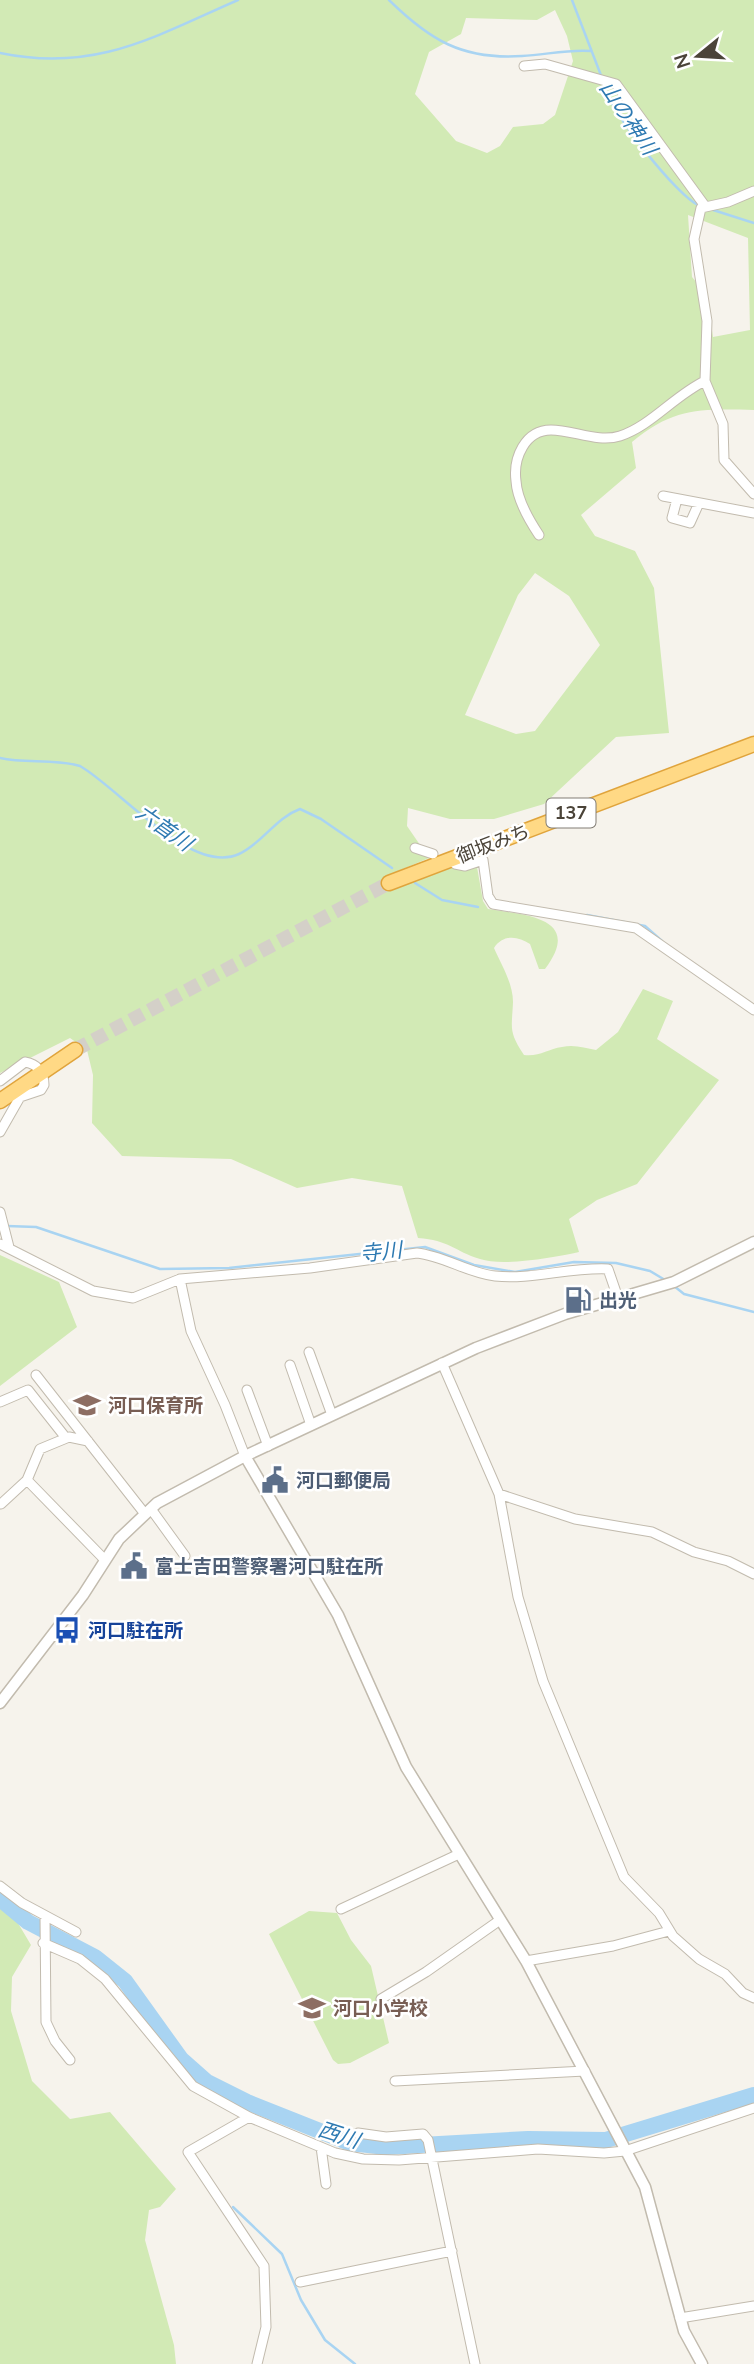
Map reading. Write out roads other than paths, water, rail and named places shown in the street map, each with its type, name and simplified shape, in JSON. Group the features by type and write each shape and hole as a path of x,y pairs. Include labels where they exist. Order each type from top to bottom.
{"highway":[{"name":"御坂みち","path":"389,883 754,744"},
{"path":"0,1101 75,1050"}],"street":[{"path":"524,66 545,64 616,84 705,206"},
{"path":"754,191 728,202 701,208 694,239 707,321 705,382 723,424 724,460 754,494"},
{"path":"538,535 528,517 515,481 524,443 532,435 549,430 602,438 630,433 688,390 705,382"},
{"path":"663,496 754,513"},
{"path":"677,499 672,518 690,523 699,503"},
{"path":"415,848 433,854"},
{"path":"455,864 465,866 483,860 488,896 493,904 640,930 696,973 754,1010"},
{"path":"0,1081 25,1062 34,1063 41,1071 44,1085 41,1090 20,1097 0,1132"},
{"path":"0,1212 4,1246 101,1293 133,1298 180,1279 310,1268 417,1253 429,1254 494,1276 520,1276 582,1268 608,1269 618,1298"},
{"path":"0,1703 24,1675 120,1539 148,1511 245,1457 442,1363 523,1329 674,1282 754,1242"},
{"path":"180,1279 191,1331 225,1405 245,1457 338,1615 406,1767 526,1961 650,2199 680,2318 702,2364"},
{"path":"309,1352 332,1415"},
{"path":"442,1363 499,1494 512,1571 543,1681 624,1877 659,1913 669,1931 699,1959 725,1974 743,1993 754,1998"},
{"path":"290,1365 311,1425"},
{"path":"36,1375 185,1556"},
{"path":"0,1402 28,1390 66,1438"},
{"path":"247,1390 268,1446"},
{"path":"1,1504 27,1480 40,1449 66,1438 88,1440"},
{"path":"27,1480 105,1560"},
{"path":"499,1494 575,1519 652,1532 694,1552 728,1561 754,1574"},
{"path":"341,1909 459,1854"},
{"path":"0,1886 45,1919 76,1932"},
{"path":"45,1919 43,1941 47,1970 46,2022 55,2041 70,2060"},
{"path":"381,1999 426,1972 500,1920"},
{"path":"526,1961 613,1946 669,1931"},
{"path":"43,1941 94,1969 188,2081 249,2117 321,2147 363,2159 538,2149 604,2153 754,2108"},
{"path":"395,2081 585,2071"},
{"path":"249,2117 188,2152 264,2266 266,2327 257,2364"},
{"path":"358,2133 386,2137 425,2136 433,2157 475,2364"},
{"path":"321,2147 326,2183"},
{"path":"300,2282 452,2251"},
{"path":"680,2318 754,2306"}],"water":[{"path":"754,2090 754,2101 709,2111 701,2104"}],"waterway":[{"name":"山の神川","path":"0,53 34,58 96,55 152,38 238,0"},
{"name":"山の神川","path":"389,0 433,36 464,51 501,56 591,51"},
{"path":"572,0 602,78"},
{"name":"山の神川","path":"603,85 630,132 645,151 676,186 700,206"},
{"name":"山の神川","path":"710,209 754,223"},
{"name":"六首川","path":"0,758 80,766 156,827 199,853 220,857 239,854 255,844 283,818 300,809 321,819 392,868"},
{"name":"六首川","path":"415,883 442,900 478,907"},
{"name":"六首川","path":"587,915 645,926 662,941"},
{"name":"寺川","path":"7,1226 36,1227 160,1269 229,1268 425,1247 474,1265 515,1272 574,1262 616,1263 650,1271 665,1280"},
{"name":"寺川","path":"674,1286 684,1294 754,1312"},
{"name":"西川","path":"0,1899 28,1922 95,1957 125,1981 181,2059 207,2082 247,2102 350,2143 386,2147 528,2139 606,2140 754,2095"},
{"path":"233,2207 282,2254 301,2300 325,2340 355,2364"}],"tunnel":[{"path":"75,1050 389,883"}],"place":[{"name":"出光","path":"578,1300"},
{"name":"河口保育所","path":"87,1405"},
{"name":"河口郵便局","path":"275,1480"},
{"name":"富士吉田警察署河口駐在所","path":"134,1566"},
{"name":"河口駐在所","path":"67,1630"},
{"name":"河口小学校","path":"312,2008"}]}
